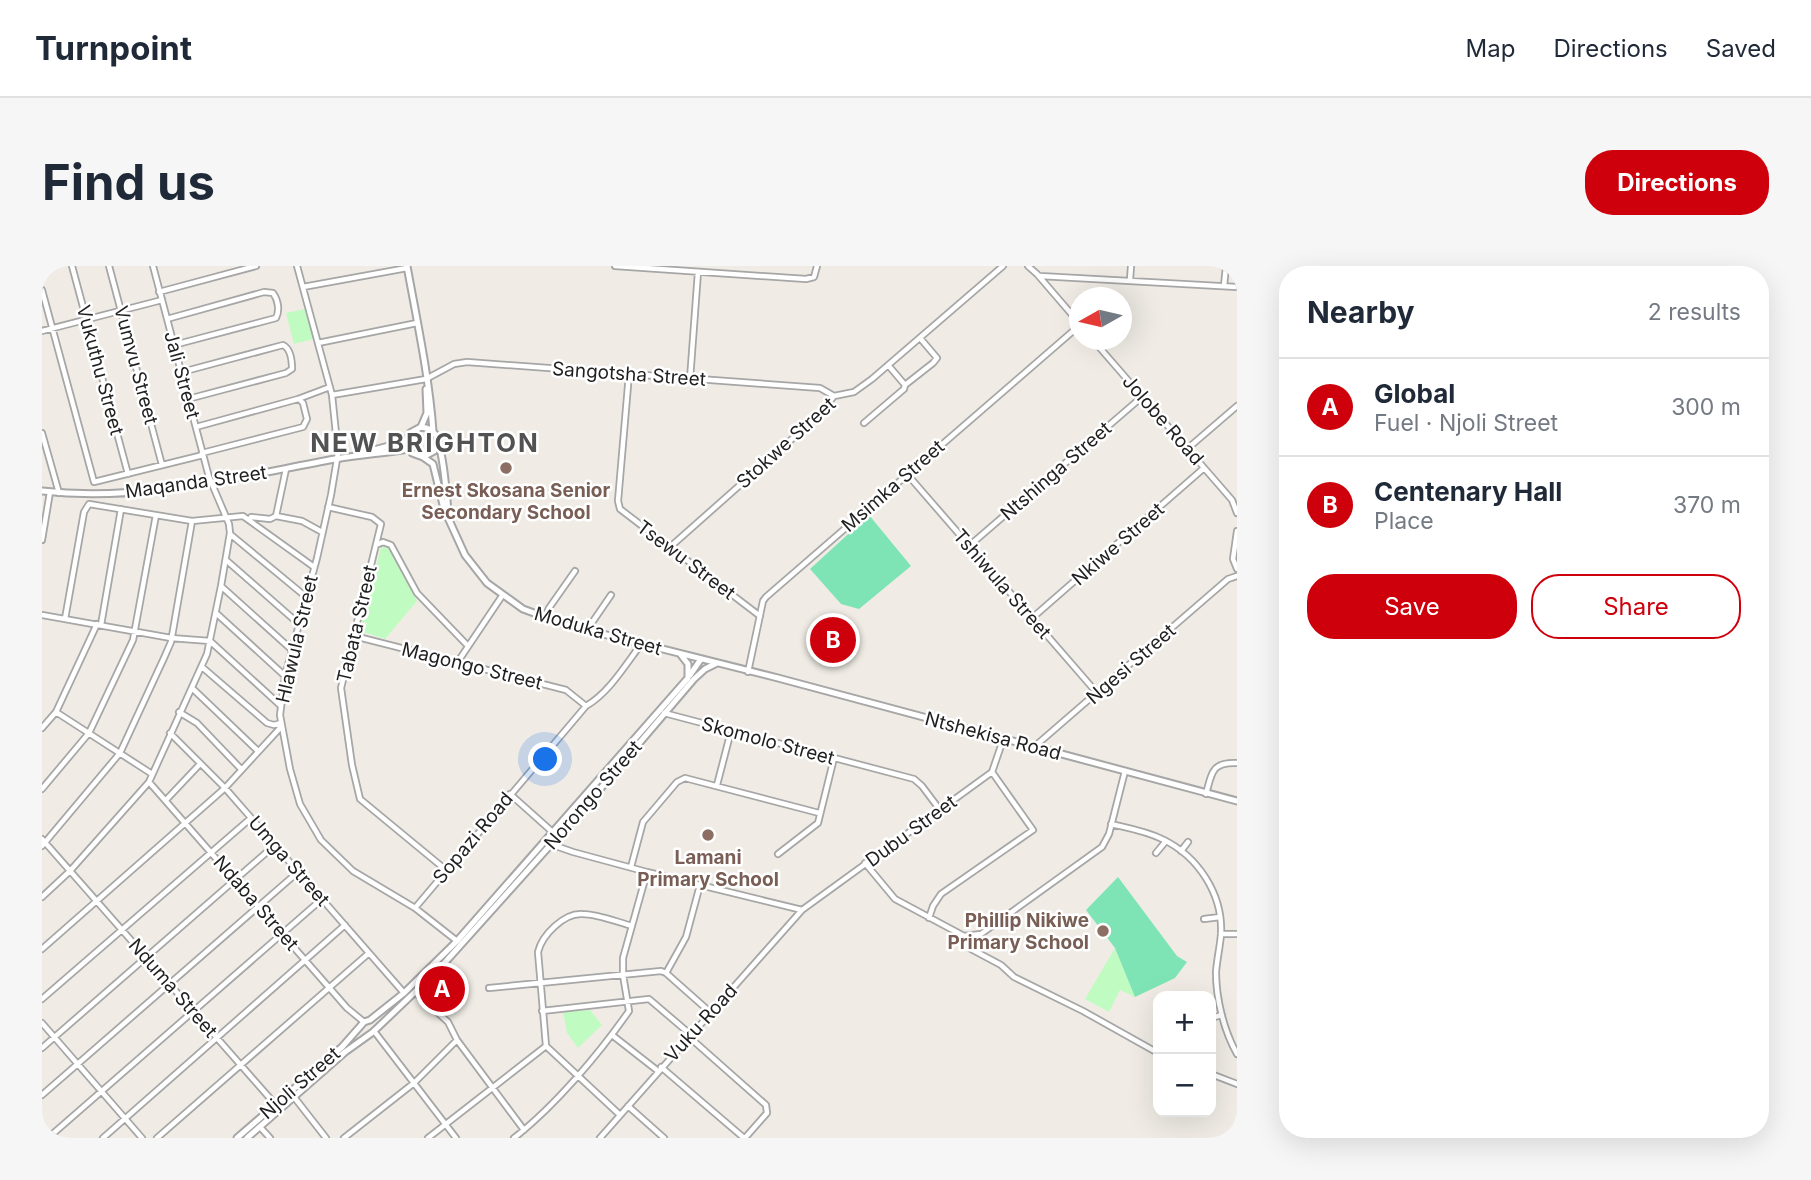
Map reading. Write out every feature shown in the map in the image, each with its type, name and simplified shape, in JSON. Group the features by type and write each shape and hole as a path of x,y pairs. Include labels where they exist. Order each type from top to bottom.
{"street":[{"name":"Vukuthu Street","path":"72,266 128,474"},
{"name":"Vumvu Street","path":"109,266 162,465"},
{"name":"Jali Street","path":"149,782 202,667 216,613 230,533 228,517 212,484 203,454 153,266"},
{"path":"159,292 256,266"},
{"name":"Hlawula Street","path":"297,266 332,395 337,459 280,705 290,769 300,804 321,840 353,871 415,908 457,941"},
{"path":"615,266 806,279 813,278 817,266"},
{"name":"Stokwe Street","path":"669,548 812,421 834,396 854,392 1003,266"},
{"path":"1028,266 1069,311"},
{"path":"1035,266 1038,275"},
{"path":"1130,280 1131,266"},
{"path":"1224,286 1226,266"},
{"path":"303,287 407,267 432,401 433,431 437,443 435,451 424,457 415,455 409,449 407,441 410,433 421,427 427,413 426,379"},
{"path":"690,379 698,272"},
{"path":"1038,275 1237,287"},
{"path":"42,290 93,481 97,483 304,426 306,411 303,402 298,399"},
{"path":"167,319 264,292 273,293 277,302 276,318 174,345"},
{"path":"42,331 162,300"},
{"path":"318,343 417,323"},
{"name":"Msimka Street","path":"748,672 766,597 1069,334"},
{"path":"864,423 937,360 920,338"},
{"path":"182,372 283,345 290,352 293,366 289,372 188,399"},
{"name":"Jolobe Road","path":"1102,350 1235,501 1237,513"},
{"name":"Sangotsha Street","path":"332,395 426,379 454,364 467,362 818,387 834,396"},
{"path":"888,365 905,385"},
{"name":"Tsewu Street","path":"629,374 619,505 623,513 760,616"},
{"path":"196,426 298,399 330,387"},
{"name":"Ntshinga Street","path":"969,547 1143,397"},
{"path":"1187,449 1237,406"},
{"path":"421,427 433,431"},
{"path":"42,433 59,493"},
{"name":"Maqanda Street","path":"350,457 407,441"},
{"name":"Moduka Street","path":"437,443 449,519"},
{"name":"Maqanda Street","path":"42,491 123,493 212,484 337,459 409,449"},
{"name":"Moduka Street","path":"424,457 433,464 457,541 471,563 487,583 523,610 587,630 748,672"},
{"name":"Nkiwe Street","path":"1031,619 1204,468"},
{"path":"276,516 286,469"},
{"name":"Tshiwula Street","path":"907,474 1097,693"},
{"path":"42,540 50,492"},
{"path":"65,619 85,507 92,504 192,521 240,516 314,567"},
{"name":"Tabata Street","path":"328,507 372,517 380,522 381,529 341,697 360,799 446,870"},
{"path":"42,728 56,712 99,625 121,509"},
{"path":"42,789 89,733 136,632 156,515"},
{"path":"249,520 251,517 270,519 276,516 302,522 322,532"},
{"path":"43,842 120,753 171,638 192,521"},
{"name":"Ngesi Street","path":"1033,747 1228,579 1236,567 1237,531"},
{"path":"230,533 305,596"},
{"name":"Tabata Street","path":"376,546 383,542 391,545 408,578 423,599 468,646"},
{"path":"225,560 299,624"},
{"path":"545,618 549,608 575,572"},
{"name":"Ngesi Street","path":"1228,579 1237,576"},
{"path":"221,586 292,650"},
{"path":"587,630 611,595"},
{"path":"457,663 502,596"},
{"path":"216,613 285,676"},
{"path":"42,615 171,638 210,641 280,705"},
{"name":"Magongo Street","path":"354,636 566,690 586,706"},
{"name":"Sopazi Road","path":"415,908 642,643"},
{"path":"681,654 688,664 688,678"},
{"name":"Norongo Street","path":"555,835 688,678 701,659"},
{"name":"Norongo Street","path":"470,931 702,671 717,663"},
{"path":"202,667 267,723 281,725"},
{"name":"Ntshekisa Road","path":"748,672 1237,801"},
{"path":"192,688 258,751"},
{"path":"56,712 152,774"},
{"path":"179,712 197,723 241,769"},
{"name":"Skomolo Street","path":"664,713 916,780 940,810"},
{"path":"42,949 225,788 281,725"},
{"path":"717,785 730,731"},
{"name":"Umga Street","path":"170,733 225,788 404,993"},
{"path":"929,918 941,894 1033,830 992,772 1003,740"},
{"path":"778,855 818,823 834,758"},
{"path":"1206,794 1216,767 1223,763 1237,763"},
{"path":"166,800 200,764"},
{"path":"865,863 895,899 967,936 984,933 1100,849 1106,841 1125,771"},
{"name":"Dubu Street","path":"803,910 992,772"},
{"path":"631,867 643,822 678,781 690,778 819,813"},
{"path":"42,897 70,871 149,782"},
{"name":"Ndaba Street","path":"149,782 330,988 365,1023"},
{"path":"510,794 555,835"},
{"path":"42,999 251,818"},
{"path":"1111,824 1166,841 1181,851 1208,881 1217,901 1220,917 1221,934 1216,975 1229,1039 1237,1054"},
{"path":"1156,853 1166,841"},
{"name":"Nduma Street","path":"43,842 275,1104"},
{"path":"1181,851 1188,842"},
{"path":"548,843 647,872 803,910"},
{"path":"42,1048 275,845"},
{"path":"42,1096 298,872"},
{"path":"514,1138 539,1118 612,1035 629,1011 623,975 623,955 647,872"},
{"path":"666,973 686,937 700,885"},
{"path":"48,1138 322,899"},
{"name":"Vuku Road","path":"600,1138 803,910"},
{"path":"620,1115 546,1046 538,952 541,941 555,925 582,914 632,926"},
{"path":"1204,919 1220,917"},
{"path":"103,1138 345,925"},
{"path":"373,1031 364,1031 365,1023 404,993 470,931"},
{"name":"Njoli Street","path":"247,1138 373,1031 415,992 470,931"},
{"path":"1221,934 1237,934"},
{"path":"967,936 971,949 1001,965 1014,977 1153,1050"},
{"path":"157,1138 369,953"},
{"path":"489,988 666,973 710,1012"},
{"path":"415,992 448,1021 457,1040 524,1130"},
{"path":"542,1011 652,1000 766,1105 766,1113 745,1138 660,1069 612,1035"},
{"path":"1216,1017 1223,1015"},
{"path":"42,1023 142,1138"},
{"path":"365,1023 375,1024 373,1031"},
{"name":"Njoli Street","path":"237,1138 342,1047 365,1023"},
{"path":"373,1031 456,1138"},
{"path":"1229,1039 1237,1035"},
{"path":"344,1138 414,1083 457,1040"},
{"path":"428,1138 546,1046"},
{"path":"1216,1076 1237,1084"},
{"path":"294,1097 326,1138"},
{"path":"628,1107 664,1138"},
{"path":"260,1126 270,1138"}],"green space":[{"path":"305,309 313,339 294,344 286,313"},
{"path":"869,515 911,566 859,609 841,604 810,569"},
{"path":"381,547 390,548 417,601 385,639 360,631 367,623 362,622"},
{"path":"1118,877 1177,956 1187,962 1175,978 1135,997 1115,948 1086,910"},
{"path":"1115,948 1135,997 1120,990 1109,1012 1085,999"},
{"path":"590,1010 602,1025 578,1048 567,1033 563,1012"}],"place":[{"name":"Ernest Skosana Senior Secondary School","path":"506,468"},
{"name":"Centenary Hall","path":"833,640"},
{"name":"Lamani Primary School","path":"708,835"},
{"name":"Phillip Nikiwe Primary School","path":"1103,931"},
{"name":"Global","path":"442,989"}],"district":[{"name":"NEW BRIGHTON","path":"425,442"}]}
